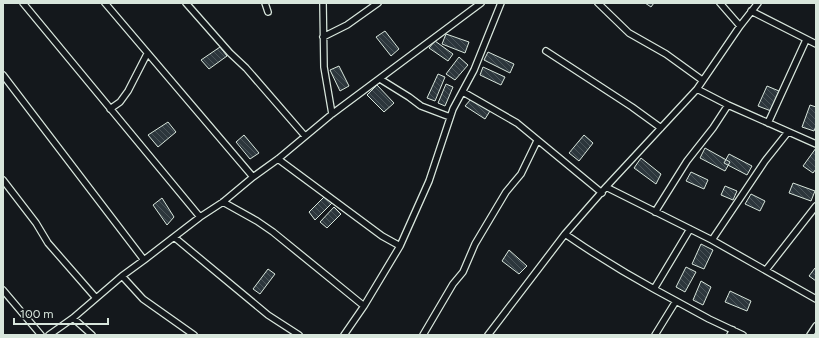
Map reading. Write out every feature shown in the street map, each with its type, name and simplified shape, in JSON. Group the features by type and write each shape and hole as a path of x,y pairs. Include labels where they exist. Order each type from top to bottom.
{"street":[{"path":"23,3 200,217"},
{"path":"105,3 253,178"},
{"path":"186,3 230,53 246,68 305,136"},
{"path":"265,3 268,12"},
{"path":"322,3 324,67 332,114"},
{"path":"323,37 347,25 378,3"},
{"path":"49,335 73,318 122,276 200,217 223,202 332,114 481,3"},
{"path":"344,335 364,306 400,246 429,181 453,109 474,70 501,3"},
{"path":"598,3 629,33 666,54 702,80"},
{"path":"720,3 740,26"},
{"path":"488,335 565,234 606,187 697,89 740,26 758,3"},
{"path":"751,12 816,44"},
{"path":"768,123 806,40"},
{"path":"546,51 632,107 661,128"},
{"path":"110,109 120,102 128,91 147,54"},
{"path":"3,75 144,260"},
{"path":"380,78 421,106 450,117"},
{"path":"697,89 728,105 816,144"},
{"path":"463,92 517,123 602,193"},
{"path":"656,212 687,161 713,128 728,105"},
{"path":"712,240 765,161 788,132"},
{"path":"423,335 453,284 463,272 475,244 506,192 521,174 537,141"},
{"path":"278,159 382,236 400,246"},
{"path":"3,180 36,223 48,242 96,298"},
{"path":"606,187 712,240 816,299"},
{"path":"223,202 257,221 273,232 364,306"},
{"path":"766,270 816,206"},
{"path":"654,289 690,229"},
{"path":"565,234 632,277 731,332 743,335"},
{"path":"174,237 268,315 299,335"},
{"path":"122,276 143,299 194,335"},
{"path":"3,290 41,335"},
{"path":"655,335 676,301"},
{"path":"73,318 92,335"},
{"path":"810,335 816,326"}],"building":[{"path":"645,3 654,3 651,7"},
{"path":"385,31 399,49 391,56 376,37"},
{"path":"446,34 469,42 465,53 442,44"},
{"path":"435,41 453,54 448,61 429,48"},
{"path":"220,47 227,56 209,69 201,60"},
{"path":"488,52 514,64 510,73 484,60"},
{"path":"459,57 468,65 455,80 446,74"},
{"path":"339,66 349,86 340,91 330,70"},
{"path":"483,67 505,77 501,85 480,75"},
{"path":"438,74 445,77 435,101 427,98"},
{"path":"446,84 453,87 445,106 438,103"},
{"path":"377,85 394,103 384,112 367,95"},
{"path":"767,86 779,91 771,111 758,106"},
{"path":"471,99 490,111 485,119 465,106"},
{"path":"810,105 816,107 816,126 814,131 802,127"},
{"path":"168,122 176,132 158,147 148,135"},
{"path":"244,135 259,153 250,159 236,142"},
{"path":"584,135 593,143 579,161 569,153"},
{"path":"705,148 730,162 725,171 700,158"},
{"path":"816,148 816,169 813,173 803,166"},
{"path":"729,154 752,166 747,175 724,163"},
{"path":"641,158 661,174 656,184 634,168"},
{"path":"691,172 708,180 704,189 686,181"},
{"path":"793,183 815,191 811,201 789,193"},
{"path":"725,186 737,191 733,200 721,195"},
{"path":"751,194 765,201 760,211 745,204"},
{"path":"325,196 332,203 315,220 309,212"},
{"path":"162,198 174,217 167,225 153,205"},
{"path":"334,207 341,214 327,228 320,222"},
{"path":"701,244 713,250 704,269 692,264"},
{"path":"509,250 527,266 519,274 502,261"},
{"path":"686,267 696,272 685,292 676,287"},
{"path":"815,268 816,269 816,281 809,276"},
{"path":"268,269 275,274 260,294 253,289"},
{"path":"701,281 711,287 703,305 693,300"},
{"path":"730,291 751,301 747,311 725,302"}]}
